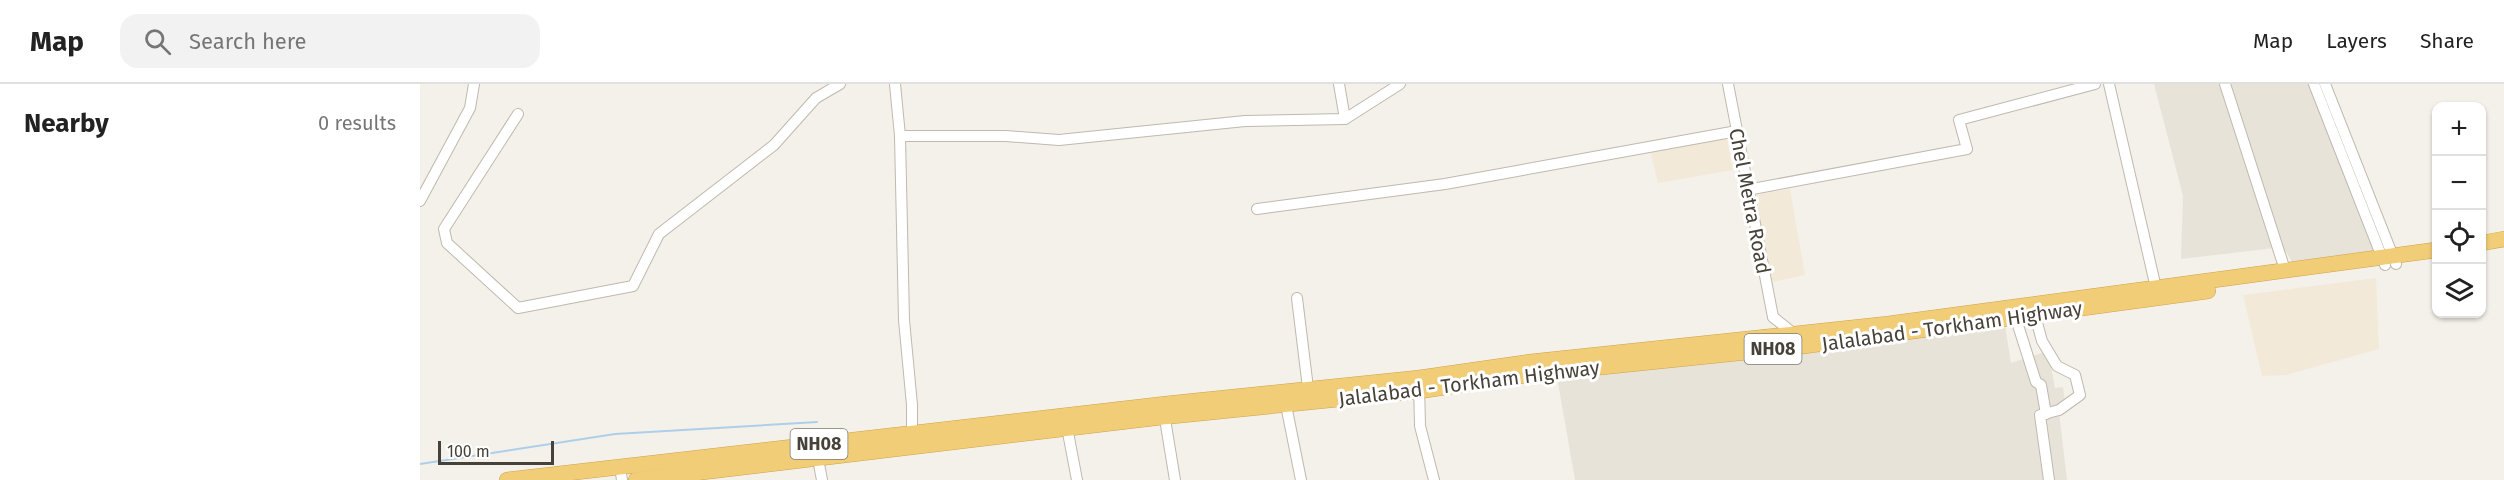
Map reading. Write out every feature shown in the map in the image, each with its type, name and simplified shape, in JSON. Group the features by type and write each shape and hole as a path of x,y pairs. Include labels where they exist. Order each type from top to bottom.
{"highway":[{"path":"2486,245 2504,240"},
{"path":"2486,246 2504,248"},
{"name":"Jalalabad - Torkham Highway","path":"1286,398 1308,388 1419,385 1530,362 2034,310 2389,261 2432,251"},
{"name":"Jalalabad - Torkham Highway","path":"2095,302 2156,288 2285,270 2432,258"},
{"name":"Jalalabad - Torkham Highway","path":"636,480 816,452 912,434 1066,423 1108,423 1164,411 1796,347 2016,319 2034,310"},
{"name":"Jalalabad - Torkham Highway","path":"816,452 1066,423 1131,408 1164,411"},
{"name":"Jalalabad - Torkham Highway","path":"1108,423 1131,408"},
{"name":"Jalalabad - Torkham Highway","path":"507,480 713,469"}],"street":[{"path":"420,201 470,108 474,84"},
{"path":"518,114 444,229 447,243 518,308 633,286 659,234 774,145 816,98 840,84"},
{"path":"895,84 900,136 904,320 912,405 912,434"},
{"path":"1339,84 1345,118"},
{"path":"900,136 1006,136 1059,140 1245,121 1345,118 1400,84"},
{"name":"Chel Metra Road","path":"1728,84 1773,317"},
{"path":"1747,190 1967,149 1959,120 2095,84"},
{"path":"2109,84 2156,288"},
{"path":"2225,84 2285,270"},
{"path":"2313,84 2378,232"},
{"path":"2325,84 2389,261"},
{"path":"1257,209 1445,184 1737,131"},
{"path":"1297,298 1308,388"},
{"path":"2034,310 2042,341 2057,366 2075,375 2080,395 2059,410 2040,415 2049,480"},
{"path":"1757,338 1767,330 1773,317 1794,334"},
{"path":"2016,319 2036,382 2041,385 2046,414"},
{"path":"1419,385 1420,426 1434,480"},
{"path":"1286,398 1301,480"},
{"path":"1164,411 1175,480"},
{"path":"1066,423 1077,480"},
{"path":"816,452 822,480"}],"shaded area":[{"path":"2154,84 2313,84 2377,253 2294,265 2283,247 2181,259 2183,196"},
{"path":"1726,134 1733,170 1658,183 1650,150"},
{"path":"1790,189 1805,275 1768,283 1756,195"},
{"path":"2376,278 2379,349 2286,375 2262,376 2243,295"},
{"path":"2004,320 2011,363 2048,351 2055,388 2063,387 2065,403 2058,404 2067,480 1575,480 1557,377"}],"waterway":[{"path":"420,464 615,434 817,422"}]}
